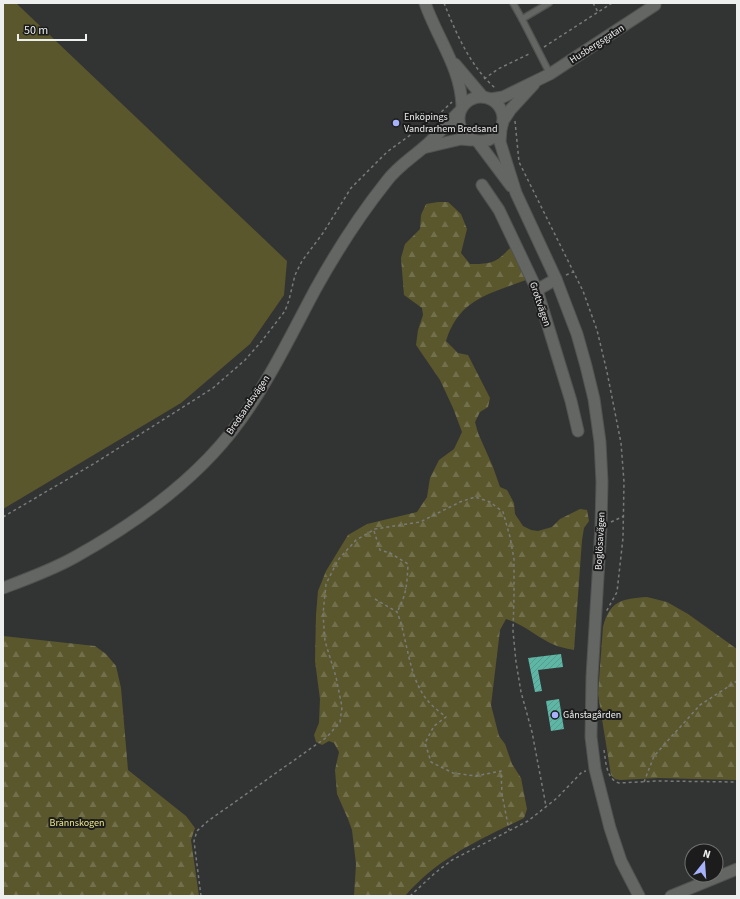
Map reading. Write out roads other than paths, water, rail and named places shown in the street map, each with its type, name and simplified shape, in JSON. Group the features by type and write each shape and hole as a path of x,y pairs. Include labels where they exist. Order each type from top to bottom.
{"street":[{"path":"425,3 451,58 461,93 461,109 458,121 459,126 461,131 474,141"},
{"name":"Husbergsgatan","path":"487,98 503,97 550,74 653,5"},
{"path":"423,148 461,139 485,142 496,136 502,125 503,114 500,107 474,86 451,58"},
{"name":"Husbergsgatan","path":"502,125 511,109 537,81"},
{"path":"461,109 467,101 471,99 487,98"},
{"name":"Bredsandsvägen","path":"3,588 74,558 146,513 178,487 214,454 257,396 338,251 363,212 394,172 423,148 461,109"},
{"name":"Boglösavägen","path":"502,125 500,142 516,193 556,279 577,334 594,399 600,442 602,526 592,677 591,737 595,769 610,828 621,861 639,896"},
{"name":"Boglösavägen","path":"474,141 516,193"},
{"name":"Grottvägen","path":"482,185 499,210 537,290 571,401 578,430"},
{"path":"537,290 556,279"},
{"path":"671,896 737,868"}],"lane":[{"path":"513,3 550,74"},
{"path":"522,19 549,3"}],"place":[{"name":"Enköpings Vandrarhem Bredsand","path":"396,123"},
{"name":"Gånstagården","path":"555,715"}],"park label":[{"name":"Brännskogen","path":"77,823"}]}
